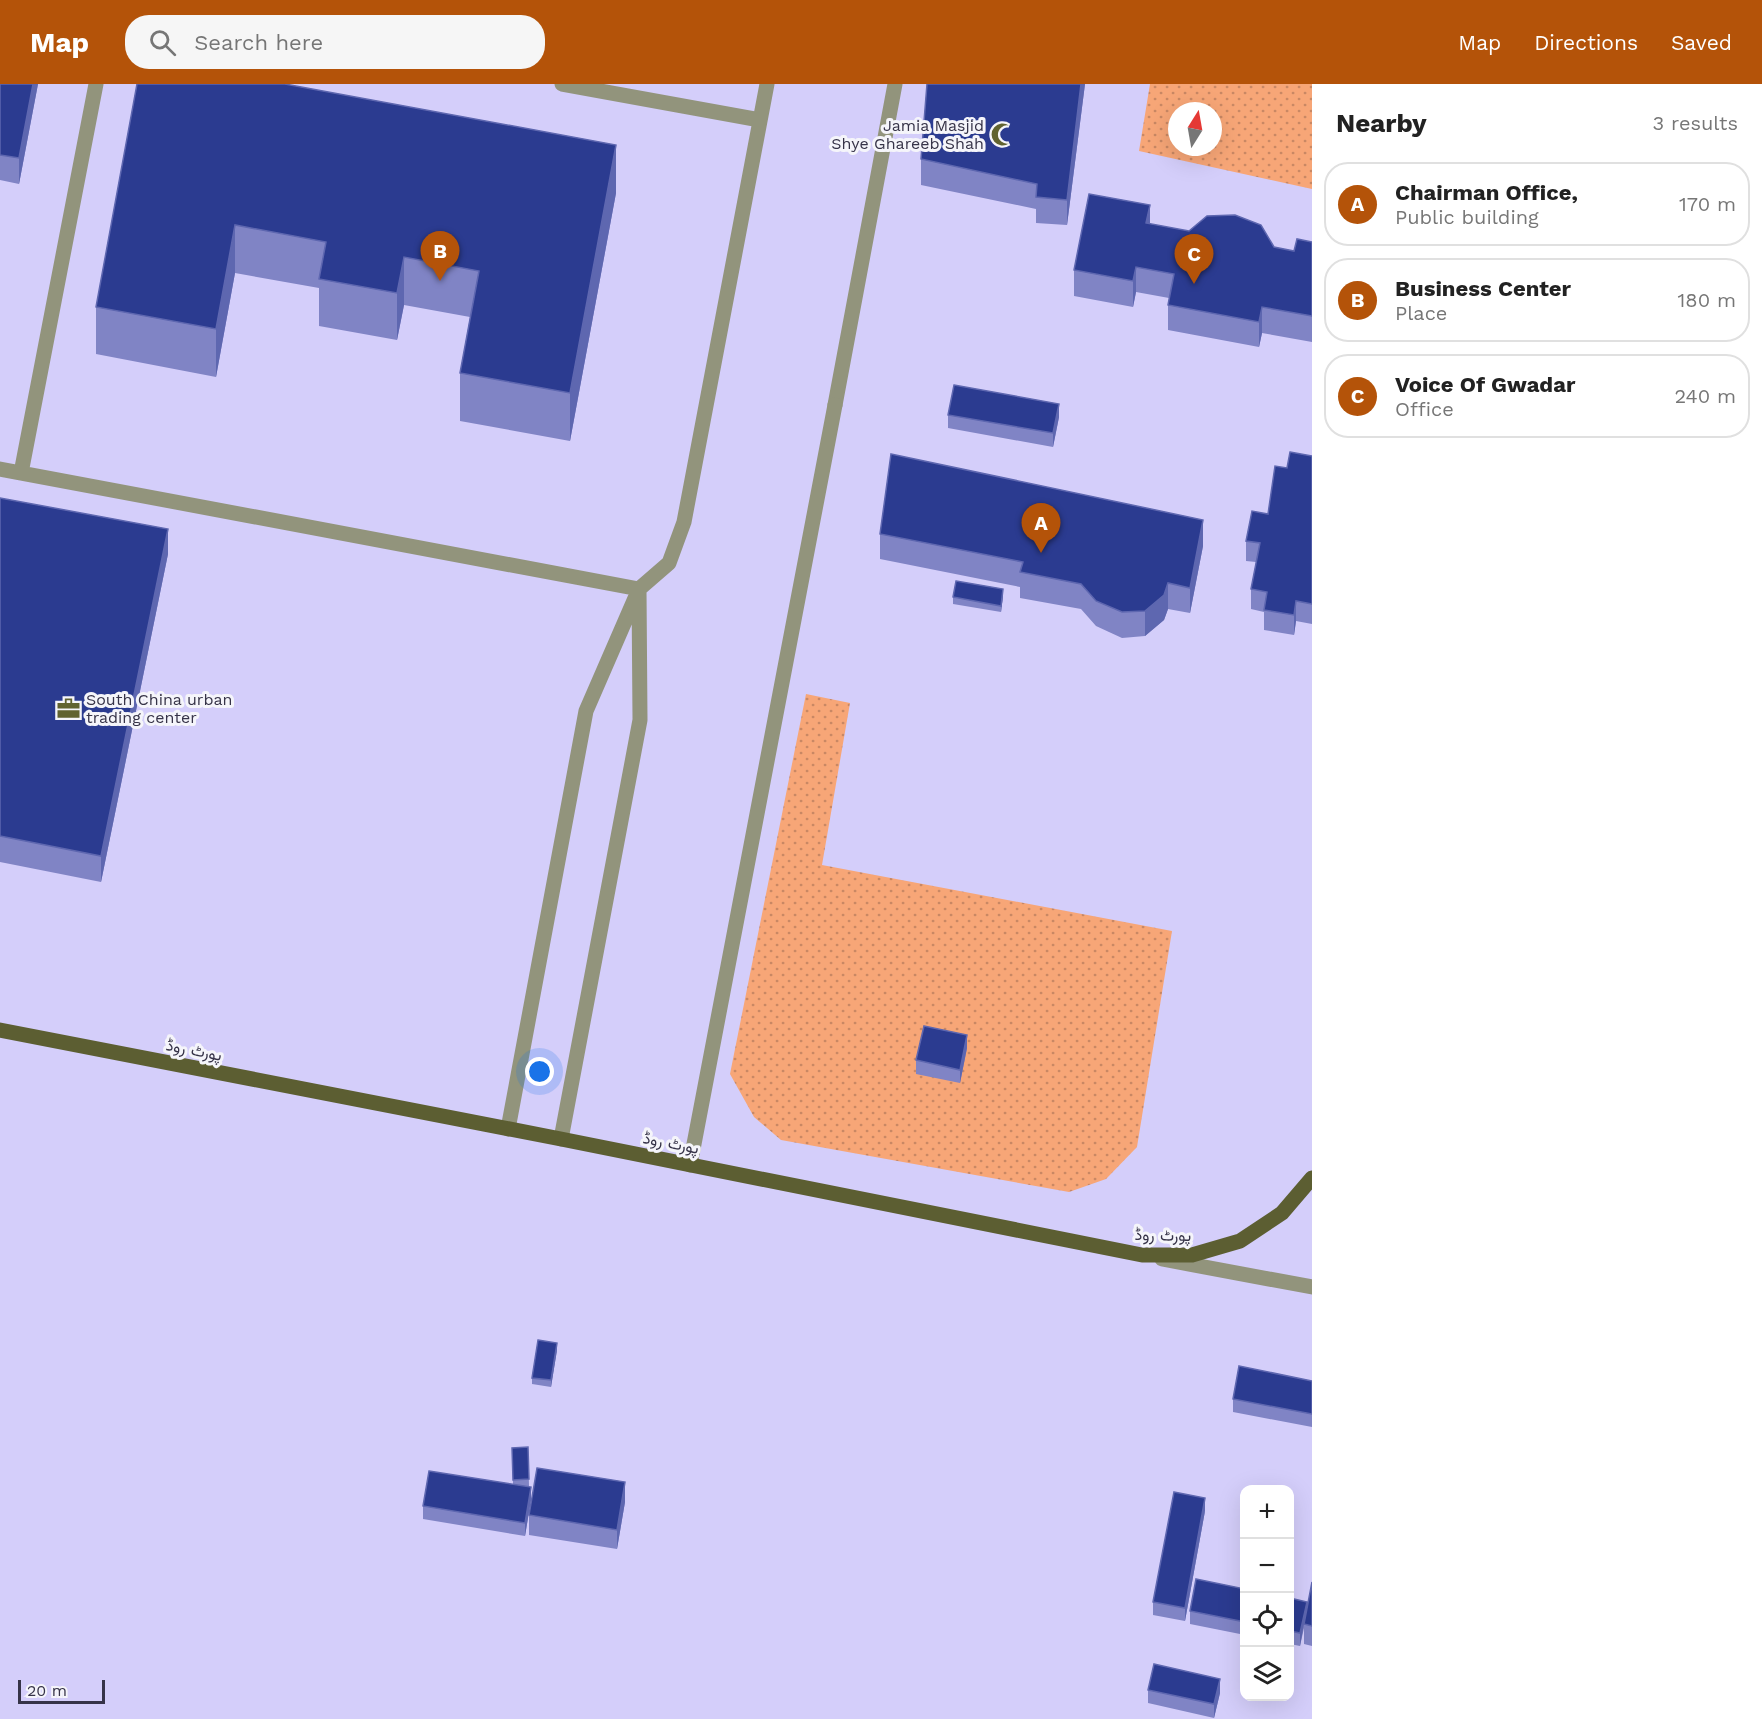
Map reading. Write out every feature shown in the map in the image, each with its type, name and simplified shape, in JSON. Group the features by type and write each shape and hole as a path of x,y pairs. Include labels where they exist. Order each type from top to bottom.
{"main road":[{"name":"پورٹ روڈ","path":"0,1030 1142,1255 1192,1255 1240,1241 1282,1213 1312,1178"}],"street":[{"path":"21,473 96,84"},
{"path":"562,84 760,120"},
{"path":"508,1129 586,711 639,590 669,563 684,522 767,84"},
{"path":"690,1165 895,84"},
{"path":"0,469 639,590"},
{"path":"561,1139 640,720 639,590"},
{"path":"1142,1255 1312,1287"}],"shaded area":[{"path":"1150,84 1312,84 1312,189 1139,151"},
{"path":"806,694 850,703 822,865 1172,931 1137,1147 1106,1179 1069,1192 781,1140 754,1117 730,1074"}],"building":[{"path":"0,84 33,84 19,158 0,155"},
{"path":"137,84 285,84 616,145 570,393 460,373 479,271 404,257 397,293 319,279 326,242 235,225 216,329 96,307"},
{"name":"Jamia Masjid Shye Ghareeb Shah","path":"927,84 1081,84 1067,200 1036,197 1037,184 921,159"},
{"path":"1089,194 1150,205 1146,223 1189,231 1207,216 1235,215 1261,225 1274,247 1294,251 1297,239 1312,242 1312,316 1262,307 1259,322 1168,305 1174,274 1136,267 1133,281 1074,270"},
{"path":"954,385 1059,404 1053,433 948,415"},
{"path":"1290,452 1312,456 1312,604 1296,601 1294,615 1264,610 1267,592 1251,589 1260,543 1246,541 1252,511 1268,514 1275,466 1287,468"},
{"path":"891,454 1203,520 1190,588 1168,583 1164,595 1145,611 1122,612 1096,601 1081,584 1020,572 1023,562 880,534"},
{"name":"South China urban trading center","path":"0,498 168,529 101,856 0,836"},
{"path":"956,581 1003,589 1001,606 953,597"},
{"path":"924,1026 967,1035 960,1070 916,1060"},
{"path":"538,1340 557,1343 551,1380 532,1378"},
{"path":"1239,1366 1312,1381 1312,1414 1233,1399"},
{"path":"528,1447 529,1479 513,1480 512,1448"},
{"path":"537,1468 625,1482 617,1530 529,1515"},
{"path":"429,1471 531,1487 525,1523 423,1506"},
{"path":"1174,1492 1205,1498 1185,1608 1153,1602"},
{"path":"1196,1579 1240,1588 1240,1621 1190,1611"},
{"path":"1312,1582 1312,1626 1304,1624"},
{"path":"1294,1599 1307,1602 1300,1633 1294,1632"},
{"path":"1154,1664 1220,1679 1214,1704 1148,1690"}],"place":[{"name":"Jamia Masjid Shye Ghareeb Shah","path":"1002,134"},
{"name":"Business Center","path":"440,281"},
{"name":"Voice Of Gwadar","path":"1194,284"},
{"name":"Chairman Office,","path":"1041,553"},
{"name":"South China urban trading center","path":"68,708"}]}
